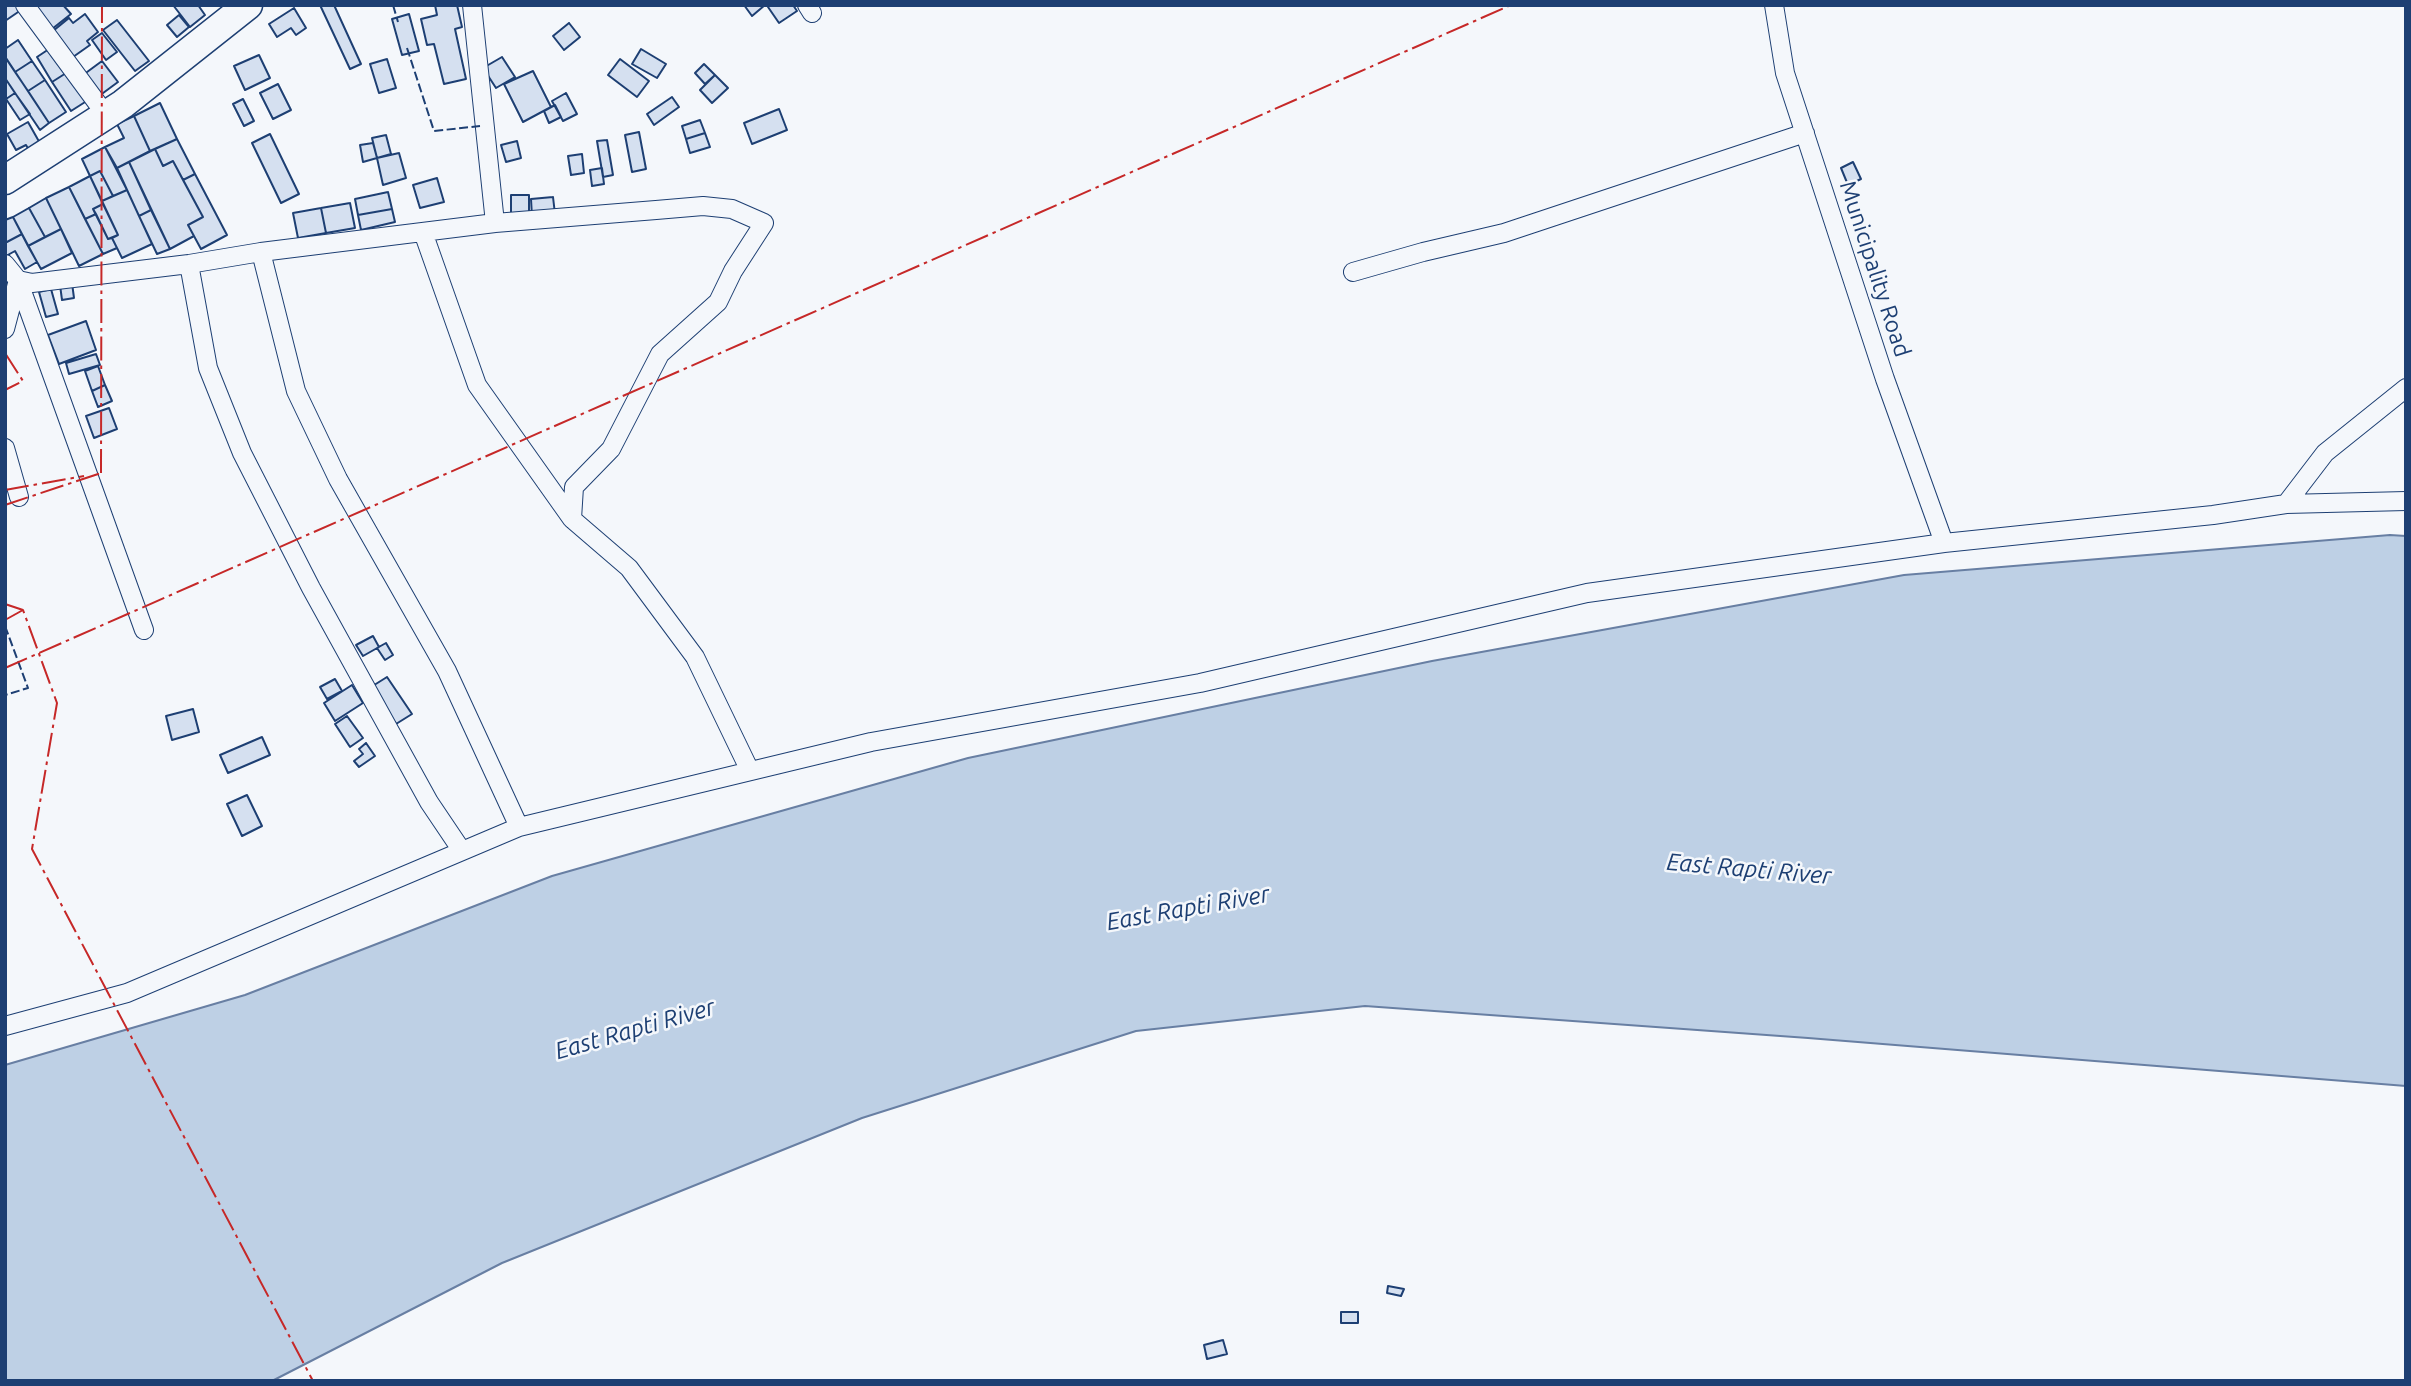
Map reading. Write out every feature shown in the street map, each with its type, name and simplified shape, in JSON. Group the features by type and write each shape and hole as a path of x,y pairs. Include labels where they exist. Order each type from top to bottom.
{"main road":[{"path":"5,180 123,104 248,5"}],"street":[{"path":"25,5 106,116"},
{"path":"472,5 495,223"},
{"name":"Municipality Road","path":"1774,5 1786,73 1885,379 1944,543"},
{"path":"1353,272 1504,233 1805,133"},
{"path":"18,281 32,283 189,264 261,251 495,223 704,206 732,209 764,223 733,271 718,302 660,354 611,449 574,487 572,519"},
{"path":"423,232 477,384 572,519 629,568 695,657 750,771"},
{"path":"261,251 296,391 338,479 447,671 519,827"},
{"path":"5,264 18,281 144,630"},
{"path":"189,264 208,368 242,453 311,588 429,802 462,851"},
{"path":"5,329 18,281"},
{"path":"2286,504 2325,453 2406,388"},
{"path":"5,448 19,497"},
{"path":"5,1026 127,993 519,827 871,742 1200,683 1587,593 1944,543 2213,515 2286,504 2406,501"}],"water":[{"name":"East Rapti River","path":"2390,535 2406,536 2406,1086 1365,1006 1136,1031 862,1118 502,1263 272,1381 5,1381 5,1065 245,995 552,876 968,758 1432,661 1904,575"}],"building":[{"path":"5,5 21,5 24,8 5,21"},
{"path":"39,5 63,5 71,14 52,29 36,8"},
{"path":"173,5 198,5 205,15 190,27"},
{"path":"320,5 334,5 361,64 350,69"},
{"path":"435,5 457,5 462,27 455,29 466,79 444,84 434,44 427,45 421,19 437,15"},
{"path":"744,5 765,5 752,16"},
{"path":"793,5 797,11 779,23 768,7"},
{"path":"294,8 306,28 296,35 291,28 277,37 269,24"},
{"path":"85,14 98,32 87,41 90,45 73,57 53,31 69,18 73,23"},
{"path":"409,14 419,51 402,55 392,19"},
{"path":"179,15 189,27 177,37 167,25"},
{"path":"117,20 149,61 135,71 103,30"},
{"path":"569,23 580,37 564,50 553,36"},
{"path":"102,33 117,52 106,60 92,40"},
{"path":"18,40 32,61 15,72 5,57 5,49"},
{"path":"58,43 74,68 52,82 37,57"},
{"path":"641,49 666,64 657,78 632,64"},
{"path":"259,55 270,78 245,90 234,66"},
{"path":"502,57 515,77 496,88 483,68"},
{"path":"6,58 49,123 40,130 5,78"},
{"path":"387,59 396,88 379,93 370,64"},
{"path":"620,59 649,81 637,97 608,75"},
{"path":"32,61 45,80 28,91 15,72"},
{"path":"102,61 118,82 99,96 83,75"},
{"path":"704,64 715,75 705,84 695,73"},
{"path":"74,68 93,97 71,111 52,82"},
{"path":"533,71 551,107 523,122 504,84"},
{"path":"715,75 728,88 712,103 700,90"},
{"path":"5,78 15,93 6,99 5,99"},
{"path":"45,80 66,112 49,123 28,91"},
{"path":"278,84 291,110 273,119 260,93"},
{"path":"15,93 30,114 20,120 6,99"},
{"path":"566,93 577,114 563,121 552,101"},
{"path":"672,97 679,107 654,125 647,114"},
{"path":"243,99 254,121 244,126 233,104"},
{"path":"160,103 177,139 150,151 134,116"},
{"path":"555,105 561,117 549,123 544,111"},
{"path":"779,109 787,130 752,144 744,123"},
{"path":"134,116 150,151 117,168 105,147 124,138 117,124"},
{"path":"700,120 705,133 686,139 682,126"},
{"path":"28,122 41,145 30,152 26,145 16,150 7,134"},
{"path":"639,132 646,169 632,172 625,135"},
{"path":"705,133 710,147 690,153 686,139"},
{"path":"270,134 299,194 281,203 252,143"},
{"path":"386,135 391,154 377,158 372,138"},
{"path":"177,139 195,174 183,180 173,161 163,166 155,149"},
{"path":"607,140 613,175 603,177 597,141"},
{"path":"517,141 521,158 506,162 501,145"},
{"path":"373,143 377,158 363,162 360,145"},
{"path":"105,147 127,190 113,196 100,171 90,176 82,159"},
{"path":"155,149 163,166 173,161 203,217 188,225 194,236 170,249 129,162"},
{"path":"399,153 406,178 383,185 377,158"},
{"path":"582,154 584,173 571,175 568,156"},
{"path":"129,162 151,210 139,216 117,168"},
{"path":"1853,162 1861,179 1848,185 1841,168"},
{"path":"602,168 604,184 592,186 590,170"},
{"path":"100,171 113,196 102,201 90,176"},
{"path":"195,174 227,235 201,249 188,225 203,217 183,180"},
{"path":"90,176 103,204 93,209 96,214 85,219 69,187"},
{"path":"437,178 444,202 420,208 413,185"},
{"path":"69,187 103,254 79,266 46,198"},
{"path":"127,190 152,244 122,258 112,238 118,235 102,201"},
{"path":"388,192 392,209 358,215 355,199"},
{"path":"511,195 529,195 529,216 511,216"},
{"path":"553,197 555,214 532,217 531,199"},
{"path":"46,198 61,229 45,237 29,208"},
{"path":"350,203 355,228 326,233 321,208"},
{"path":"103,204 118,235 108,239 93,209"},
{"path":"29,208 45,237 28,246 13,217"},
{"path":"321,208 326,233 298,238 293,213"},
{"path":"392,209 395,222 361,230 358,215"},
{"path":"151,210 170,249 157,254 139,216"},
{"path":"96,214 108,239 112,238 117,248 103,254 85,219"},
{"path":"13,217 22,234 5,243 5,220"},
{"path":"61,229 72,253 41,269 28,246"},
{"path":"22,234 37,262 25,269 15,251 6,256 5,243"},
{"path":"72,283 74,298 62,300 60,285"},
{"path":"51,289 58,314 46,317 39,292"},
{"path":"86,321 96,350 59,364 48,335"},
{"path":"96,354 100,365 69,374 66,363"},
{"path":"98,366 105,385 92,391 85,371"},
{"path":"105,385 112,401 98,407 92,391"},
{"path":"109,408 117,429 94,438 86,416"},
{"path":"373,636 379,647 363,656 356,645"},
{"path":"386,643 393,655 385,660 377,648"},
{"path":"387,677 412,714 396,724 371,687"},
{"path":"335,679 342,691 327,699 320,687"},
{"path":"352,685 363,703 335,721 324,703"},
{"path":"193,709 199,732 172,740 166,716"},
{"path":"347,716 363,738 350,747 335,724"},
{"path":"262,737 270,755 228,773 220,755"},
{"path":"366,743 375,756 359,767 354,761 363,754 359,749"},
{"path":"247,795 262,826 242,836 227,804"},
{"path":"1388,1286 1404,1289 1401,1296 1387,1293"},
{"path":"1341,1312 1358,1312 1358,1323 1341,1323"},
{"path":"1223,1340 1227,1354 1207,1359 1204,1345"}],"fence":[{"path":"393,5 398,22"},
{"path":"407,48 434,131 480,126"},
{"path":"5,626 28,688 5,695"}],"power":[{"path":"101,473 102,5"},
{"path":"5,668 1511,5"},
{"path":"5,353 23,381 5,390"},
{"path":"5,505 101,473"},
{"path":"5,490 84,476"},
{"path":"5,604 23,610"},
{"path":"5,620 23,610 57,703 32,849 313,1381"}]}
